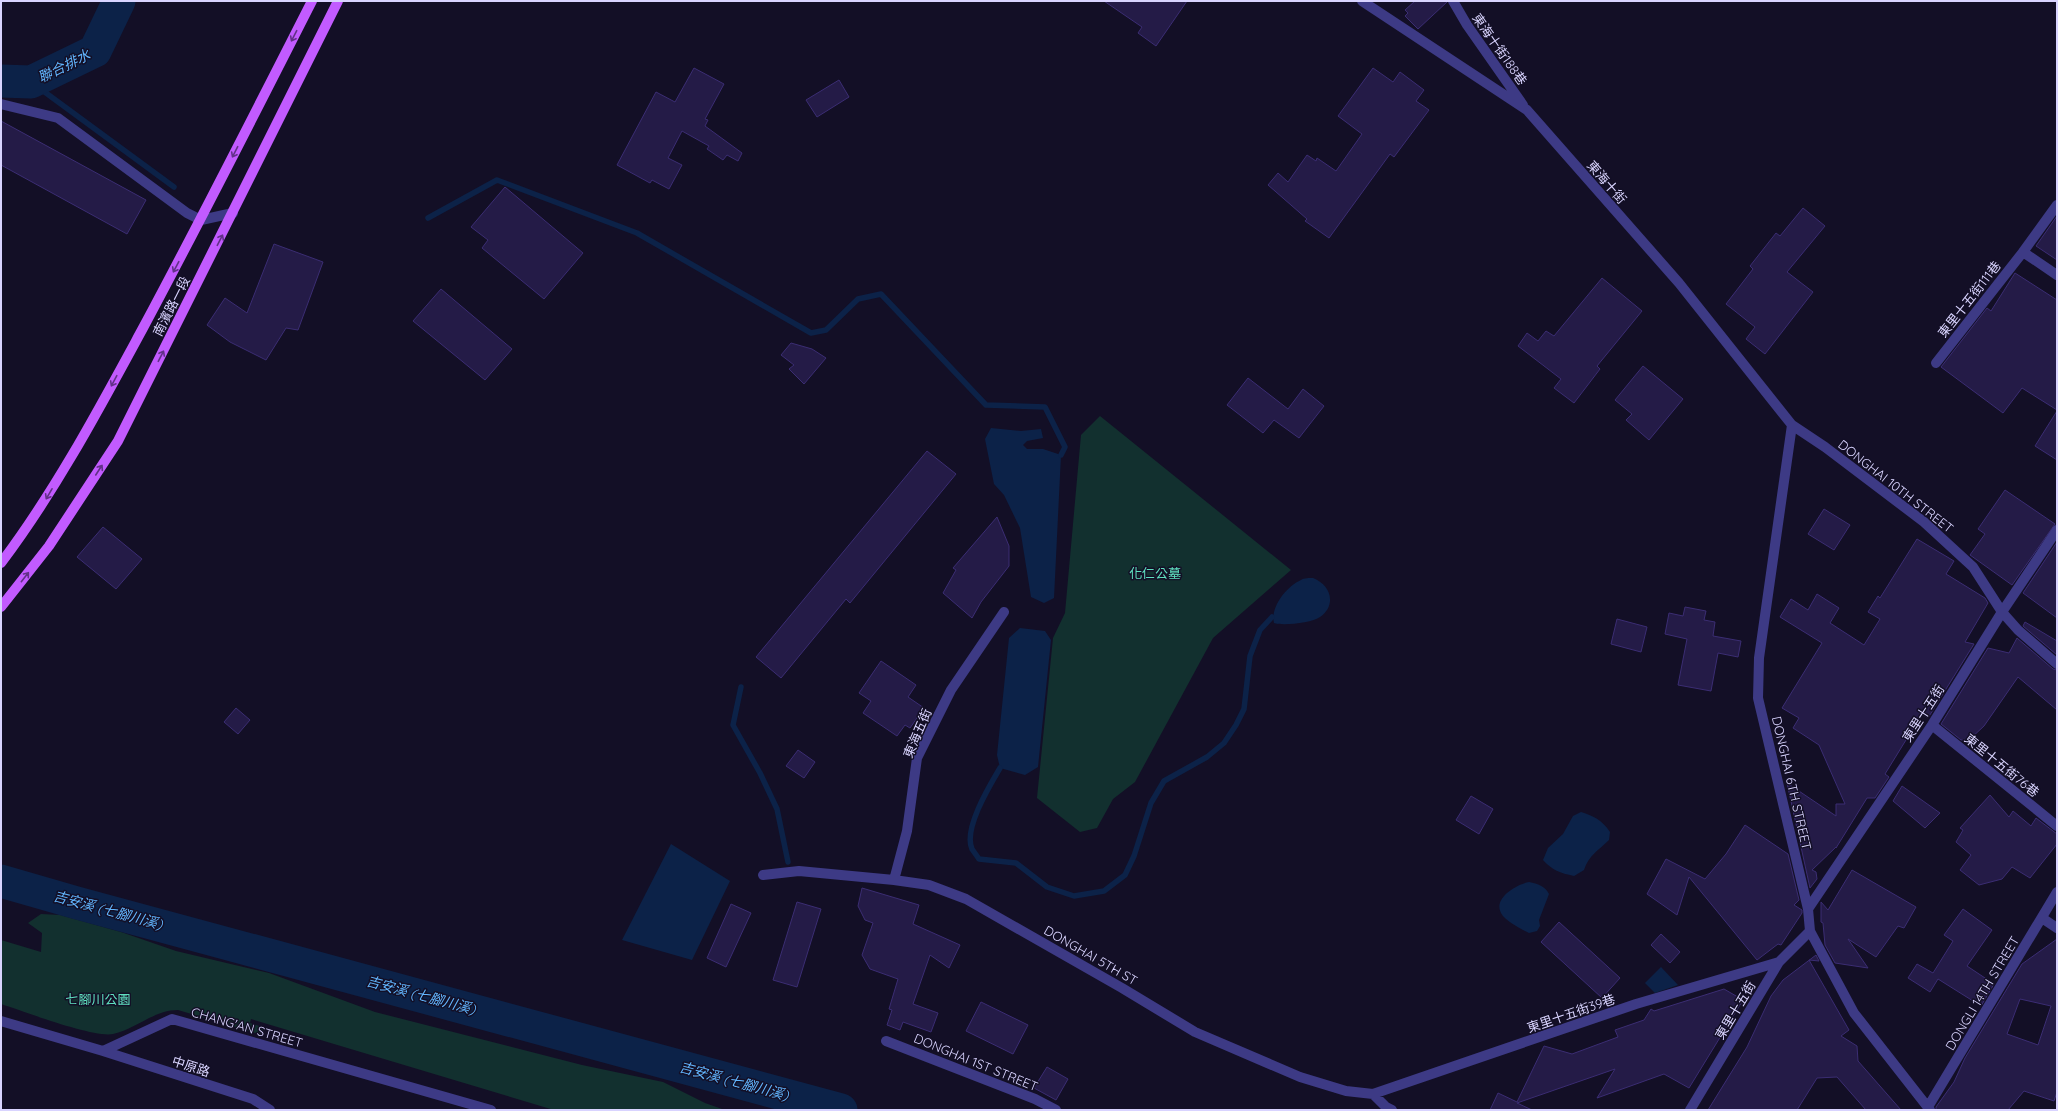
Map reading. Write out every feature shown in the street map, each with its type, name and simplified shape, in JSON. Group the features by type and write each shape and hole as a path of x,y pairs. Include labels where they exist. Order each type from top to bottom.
{"main road":[{"name":"南濱路一段","path":"1,563 52,490 106,396 201,220 312,1"},
{"name":"南濱路一段","path":"1,607 49,546 118,441 338,1"}],"street":[{"name":"東海十街","path":"1362,1 1527,110 1679,283 1792,425"},
{"name":"東海十街188巷","path":"1453,1 1467,25 1527,110"},
{"path":"1,104 58,118 187,213 201,220 233,213"},
{"name":"東里十五街111巷","path":"1936,362 2023,252 2057,205"},
{"path":"2023,252 2057,275"},
{"name":"DONGHAI 10TH STREET","path":"1792,425 1825,447 1924,522 1973,567 2002,612 2018,630 2057,664"},
{"name":"DONGHAI 6TH STREET","path":"1792,425 1759,658 1758,698 1808,909 1810,931 1854,1014 1929,1108"},
{"name":"東里十五街","path":"1808,909 1932,725 2002,612 2057,530"},
{"name":"東海五街","path":"894,880 907,831 918,758 951,690 1004,612"},
{"name":"東里十五街76巷","path":"1932,725 2057,826"},
{"name":"DONGHAI 5TH ST","path":"763,875 799,871 894,880 929,885 966,899 1122,988 1195,1032 1300,1077 1346,1091 1373,1094"},
{"name":"DONGLI 14TH STREET","path":"1929,1108 2057,892"},
{"path":"2042,918 2057,928"},
{"name":"東里十五街","path":"1690,1110 1779,962 1810,931"},
{"name":"東里十五街39巷","path":"1373,1094 1636,1004 1779,962"},
{"name":"CHANG'AN STREET","path":"103,1051 172,1020 491,1110"},
{"path":"1,1021 103,1051"},
{"name":"DONGHAI 1ST STREET","path":"886,1041 1034,1099 1056,1110"},
{"name":"中原路","path":"103,1051 253,1099 270,1110"},
{"path":"1373,1094 1386,1107 1392,1110"}],"green space":[{"name":"化仁公墓","path":"1100,416 1291,570 1213,638 1135,782 1113,799 1097,828 1080,832 1037,798 1053,638 1065,613 1081,435"},
{"name":"七腳川公園","path":"41,914 60,915 121,932 176,951 269,973 375,1012 582,1065 663,1082 705,1103 725,1110 554,1110 251,1019 250,1023 265,1028 262,1035 178,1010 161,1013 121,1032 113,1034 90,1032 75,1028 1,1004 1,940 41,952 42,933 28,923"}],"water":[{"path":"991,428 1021,431 1041,429 1043,438 1027,441 1023,445 1027,449 1043,449 1061,455 1054,598 1044,603 1031,597 1020,528 1004,495 994,484 985,439"},
{"path":"1313,578 1324,585 1328,590 1330,601 1329,607 1325,612 1320,617 1311,621 1283,624 1274,623 1273,617 1277,604 1285,592 1302,579"},
{"path":"1020,628 1045,631 1051,640 1038,767 1025,775 1000,768 997,755 1009,638"},
{"path":"1581,812 1597,819 1604,824 1610,832 1609,840 1591,857 1584,870 1574,876 1557,871 1543,860 1548,848 1563,834 1573,816"},
{"path":"671,844 730,881 692,960 622,940"},
{"path":"1529,882 1541,886 1549,894 1539,920 1540,926 1537,931 1529,933 1506,919 1501,913 1499,907 1503,897 1518,886"},
{"path":"1661,967 1678,985 1655,993 1645,983"}],"building":[{"path":"1104,1 1187,1 1156,46 1138,33 1142,27"},
{"path":"1415,1 1447,2 1418,29 1405,16 1408,13 1405,10"},
{"path":"694,68 724,84 705,119 708,120 705,126 742,153 738,161 727,155 723,160 707,149 709,146 682,131 668,158 682,165 669,189 652,180 650,183 617,165 656,92 675,102"},
{"path":"1373,68 1393,82 1400,72 1424,90 1416,101 1429,110 1394,157 1390,154 1329,238 1305,221 1307,219 1268,185 1278,173 1288,182 1307,155 1316,161 1317,158 1336,171 1362,134 1338,116"},
{"path":"839,80 849,97 817,117 806,100"},
{"path":"1,121 146,200 127,234 1,165"},
{"path":"505,187 583,253 544,299 482,248 488,240 471,227"},
{"path":"1803,208 1825,226 1787,272 1813,292 1765,354 1746,339 1755,327 1726,304 1753,269 1750,266 1776,233 1780,236"},
{"path":"2057,216 2057,260 2036,246"},
{"path":"274,244 323,262 298,330 286,328 266,360 230,342 207,325 225,298 247,313"},
{"path":"2015,273 2057,300 2057,410 2022,388 2003,413 1941,367 1987,308 1991,311"},
{"path":"1602,278 1642,311 1597,366 1600,369 1574,403 1554,388 1561,379 1518,346 1527,333 1538,341 1546,331 1554,336"},
{"path":"441,289 512,349 485,380 413,321"},
{"path":"791,343 812,349 826,358 804,384 789,369 794,365 781,355"},
{"path":"1643,366 1683,399 1649,440 1626,420 1632,414 1615,400"},
{"path":"1248,378 1288,409 1303,389 1324,406 1299,438 1274,420 1263,433 1227,405"},
{"path":"2057,411 2057,460 2035,446"},
{"path":"927,451 956,474 850,603 846,599 781,678 756,657"},
{"path":"2005,490 2055,524 2012,585 1970,555 1985,534 1978,529"},
{"path":"1824,509 1850,525 1834,550 1808,534"},
{"path":"997,517 1009,546 1009,566 981,602 972,618 943,593 956,570 953,568"},
{"path":"103,527 142,559 116,589 77,557"},
{"path":"1917,539 1954,561 1946,574 1985,598 1988,603 1965,642 1974,644 1928,718 1922,714 1885,774 1889,777 1875,798 1867,798 1836,848 1812,870 1816,872 1817,879 1810,888 1787,783 1836,816 1836,804 1845,804 1819,745 1793,728 1799,718 1782,708 1822,643 1780,617 1791,599 1808,610 1817,594 1839,608 1830,623 1864,645 1880,619 1868,612 1878,596 1880,598"},
{"path":"2057,542 2057,618 2023,593"},
{"path":"1685,607 1706,611 1704,620 1715,622 1713,636 1741,641 1738,657 1718,653 1711,691 1678,685 1687,639 1665,634 1669,613 1683,616"},
{"path":"1617,619 1647,627 1641,652 1611,644"},
{"path":"2025,622 2057,641 2057,655 2023,626"},
{"path":"2017,638 2053,669 2057,670 2057,710 2018,677 1984,726 1969,740 1961,740 1941,724 1988,648 2009,653"},
{"path":"881,661 916,685 908,697 924,708 910,728 905,725 897,736 863,713 871,701 859,693"},
{"path":"236,708 250,720 238,734 224,722"},
{"path":"798,750 815,762 804,778 786,766"},
{"path":"1902,786 1940,813 1925,828 1893,801"},
{"path":"1990,795 2009,817 2013,811 2031,826 2036,818 2057,834 2057,844 2030,878 2012,867 2002,879 1979,885 1960,870 1971,855 1956,842 1963,830 1960,828"},
{"path":"1471,796 1493,809 1479,834 1456,820"},
{"path":"1745,825 1788,854 1799,900 1794,905 1802,910 1802,913 1781,945 1778,944 1757,960 1689,877 1677,915 1647,894 1666,859 1705,879 1726,854"},
{"path":"1852,870 1916,907 1904,928 1898,926 1876,957 1848,939 1868,968 1835,963 1825,945 1823,923 1821,922 1821,902 1828,910"},
{"path":"862,888 919,905 913,924 960,945 949,968 930,955 913,1004 938,1013 931,1032 903,1022 900,1030 887,1025 892,1010 889,1009 898,979 870,969 862,955 873,923 865,920 858,906"},
{"path":"797,902 821,909 797,987 773,980"},
{"path":"731,904 751,913 726,967 707,958"},
{"path":"1963,909 1992,930 1967,966 1994,984 1981,1006 1938,979 1930,992 1908,978 1917,964 1933,973 1953,941 1944,935"},
{"path":"1559,922 1620,978 1602,998 1541,942"},
{"path":"1661,934 1680,952 1670,963 1651,945"},
{"path":"2057,939 2057,1092 2054,1101 2024,1091 2008,1110 1936,1110 1936,1107 1954,1082 1965,1058 2022,964","holes":["2020,999 2051,1006 2038,1045 2007,1034"]},
{"path":"1816,955 1819,961 1809,960"},
{"path":"1809,960 1849,1030 1841,1036 1857,1046 1858,1061 1901,1110 1866,1110 1837,1077 1817,1078 1797,1110 1708,1110 1747,1047 1771,996 1783,980"},
{"path":"1724,989 1743,1000 1689,1088 1664,1074 1597,1098 1615,1069 1517,1103 1532,1110 1490,1110 1498,1093 1517,1102 1544,1046 1572,1054 1618,1037 1615,1030 1644,1020 1651,1009 1654,1011"},
{"path":"981,1002 1028,1025 1013,1054 966,1031"},
{"path":"1047,1067 1068,1079 1056,1100 1034,1088"}],"waterway":[{"name":"聯合排水","path":"1,81 31,82 95,51 119,1"},
{"path":"31,82 174,187"},
{"path":"428,218 497,180 637,233 811,333 826,330 858,299 881,294 986,405 1045,407 1065,447 1061,455"},
{"path":"1000,768 979,807 971,830 970,840 972,849 979,859 1016,863 1047,887 1074,896 1104,891 1125,875 1134,856 1151,803 1164,781 1207,757 1224,743 1236,725 1244,709 1250,656 1260,630 1272,617"},
{"path":"741,687 733,725 760,773 777,809 788,862"},
{"name":"吉安溪 (七腳川溪)","path":"1,881 77,903 841,1110"}]}
